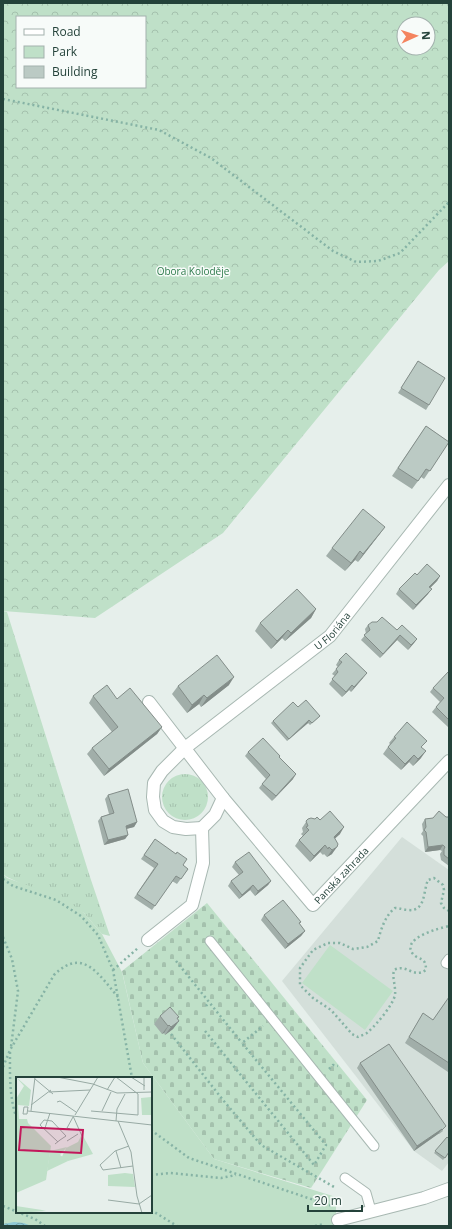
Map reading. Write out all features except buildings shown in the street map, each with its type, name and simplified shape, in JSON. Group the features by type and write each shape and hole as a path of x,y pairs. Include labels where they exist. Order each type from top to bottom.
{"street":[{"name":"U Floriána","path":"186,748 330,636 449,485"},
{"name":"Panská zahrada","path":"149,702 224,798 313,905 449,762"},
{"path":"186,748 162,771 154,784 153,797 156,810 163,821 173,827 186,830 202,828 215,815 224,798"},
{"path":"148,940 192,905 203,863 202,828"},
{"path":"338,1220 424,1198 449,1190"}],"lane":[{"path":"210,941 374,1146"},
{"path":"449,959 446,962 449,964"},
{"path":"345,1178 366,1192 370,1207 373,1211"}],"path":[{"path":"3,100 159,130 211,158 333,251 356,262 378,261 400,253 449,202"},
{"path":"449,910 444,908 441,903 444,890 443,884 434,878 428,880 424,902 419,908 409,911 395,908 391,911 382,926 378,941 367,947 353,948 340,943 328,943 313,950 300,968 300,986 312,998 331,1010 352,1034 358,1037 368,1032 393,1001 395,993 395,982 393,975 394,970 403,968 416,973 421,973 426,970 424,960 414,955 411,950 411,944 413,941 426,932 449,926"},
{"path":"3,879 13,886 56,900 81,916 98,935 113,970 132,1077"},
{"path":"3,937 12,959 18,991 10,1050 10,1082 16,1117"},
{"path":"113,970 148,940"},
{"path":"176,962 326,1145 314,1165 204,1031"},
{"path":"3,1067 10,1050 54,975 62,968 74,963 86,964 96,971 118,998"},
{"path":"206,1006 209,1002"},
{"path":"242,1043 272,1018"},
{"path":"171,1034 222,1100 261,1145 318,1178"},
{"path":"152,1131 189,1158 333,1206"},
{"path":"152,1175 170,1174 222,1178 238,1175"},
{"path":"3,1206 16,1211"},
{"path":"152,1211 176,1226"},
{"path":"20,1213 35,1219 45,1226"}],"shaded area":[{"path":"402,837 449,870 449,1162 442,1171 414,1151 282,981"}],"green space":[{"name":"Obora Koloděje","path":"3,3 449,3 449,261 439,270 223,533 95,618 3,611"},
{"path":"3,611 7,612 110,936 102,934 84,913 3,874"},
{"path":"181,774 189,774 198,778 204,784 208,797 204,810 198,816 189,820 181,820 172,816 166,810 162,801 162,793 166,784 172,778"},
{"path":"3,874 7,878 61,897 84,913 102,934 122,972 143,1063 214,1159 336,1197 336,1226 3,1226"},
{"path":"207,903 367,1100 311,1188 214,1159 143,1063 122,971"},
{"path":"330,945 393,991 365,1030 302,983"}],"water":[{"path":"14,1222 24,1223 31,1226 3,1226 3,1224"}]}
